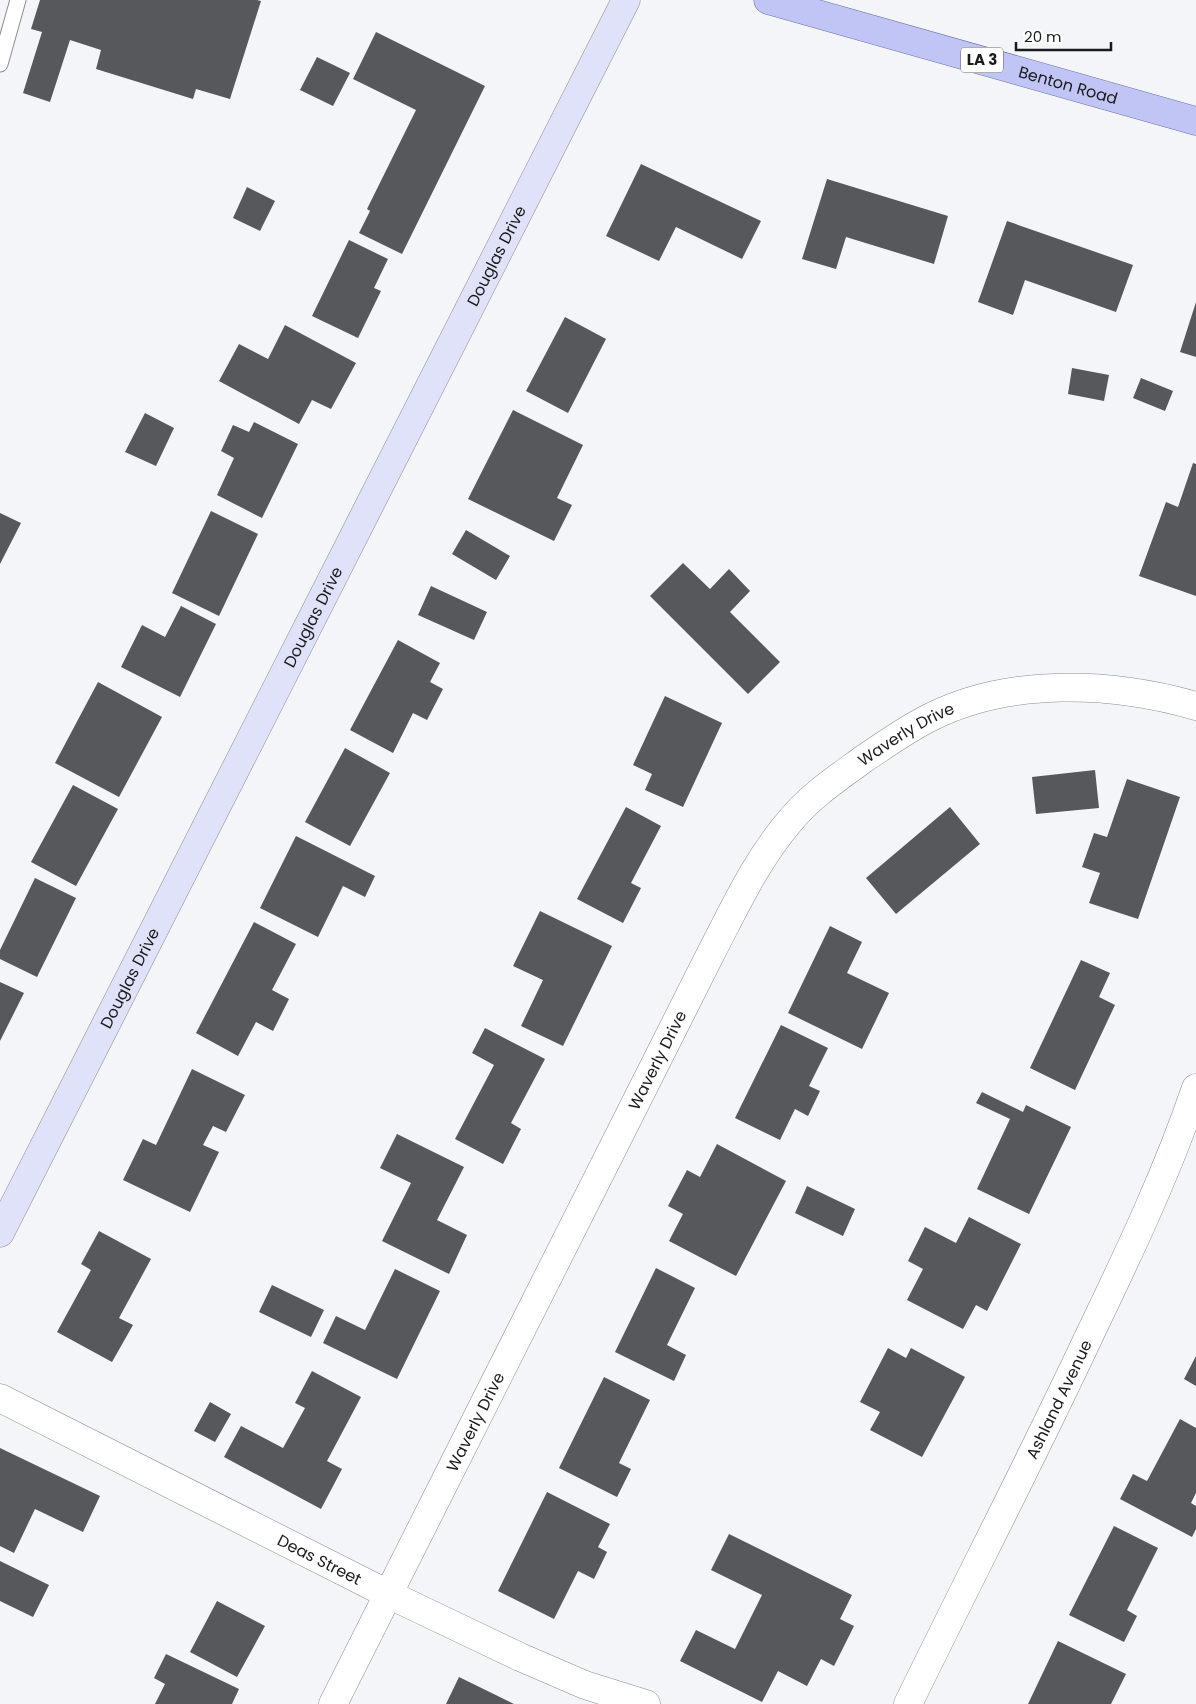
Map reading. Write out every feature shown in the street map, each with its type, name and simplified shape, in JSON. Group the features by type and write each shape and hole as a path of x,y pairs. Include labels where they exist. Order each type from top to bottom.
{"main road":[{"name":"Benton Road","path":"768,0 1196,121"}],"street":[{"name":"Douglas Drive","path":"0,1233 626,0"},
{"name":"Waverly Drive","path":"333,1704 712,951 745,888 790,820 818,794 892,740 930,717 975,700 1022,691 1106,688 1154,695 1196,706"},
{"name":"Ashland Avenue","path":"908,1704 1071,1375 1144,1222 1196,1088"},
{"name":"Deas Street","path":"0,1398 388,1594 528,1661 585,1685 646,1704"}],"lane":[{"path":"0,64 18,0"}],"building":[{"path":"40,0 261,1 230,99 196,89 193,99 96,69 101,50 70,40 50,102 23,93 42,32 31,29"},
{"path":"376,32 485,86 402,254 359,233 370,211 367,209 416,110 353,79"},
{"path":"317,57 350,73 333,106 300,90"},
{"path":"641,164 761,221 742,259 676,227 659,261 606,236"},
{"path":"827,179 948,216 934,264 846,237 836,269 802,259"},
{"path":"247,187 275,201 260,231 233,218"},
{"path":"1007,221 1133,265 1116,312 1025,280 1013,315 978,302"},
{"path":"349,240 388,259 374,288 381,291 358,338 312,316"},
{"path":"1196,302 1196,357 1180,352"},
{"path":"565,317 606,339 568,413 526,391"},
{"path":"285,325 356,363 331,409 312,400 299,424 219,381 239,344 268,359"},
{"path":"1072,368 1109,375 1104,401 1068,394"},
{"path":"1141,378 1173,391 1165,411 1133,398"},
{"path":"513,410 583,445 557,498 572,505 554,541 468,499"},
{"path":"145,413 174,428 156,466 125,452"},
{"path":"254,422 298,444 262,518 217,495 234,458 221,451 233,425 249,432"},
{"path":"1193,463 1196,464 1196,596 1139,576 1166,502 1178,507"},
{"path":"211,511 258,534 219,616 172,593"},
{"path":"0,513 21,523 0,564"},
{"path":"466,530 510,556 496,580 452,554"},
{"path":"683,563 710,589 729,569 750,591 730,612 780,662 748,694 650,596"},
{"path":"431,586 487,612 474,640 418,615"},
{"path":"181,606 216,624 180,697 121,667 142,625 165,637"},
{"path":"398,640 440,663 430,682 443,689 427,720 413,713 393,753 350,730"},
{"path":"98,682 162,717 119,797 55,763"},
{"path":"665,696 722,723 683,807 645,790 652,774 633,765"},
{"path":"345,748 390,773 350,846 305,822"},
{"path":"1095,770 1099,808 1036,814 1032,777"},
{"path":"1127,779 1180,797 1138,919 1089,903 1100,873 1082,867 1094,833 1107,837"},
{"path":"73,785 118,809 76,886 31,862"},
{"path":"626,807 661,826 631,883 641,888 623,923 577,899"},
{"path":"950,807 980,844 896,914 866,878"},
{"path":"296,836 375,876 365,897 343,886 318,937 260,908"},
{"path":"35,878 76,898 37,977 0,959 0,950"},
{"path":"540,911 612,946 563,1046 521,1026 543,980 513,966"},
{"path":"254,922 296,944 272,990 289,999 273,1031 256,1022 238,1056 196,1033"},
{"path":"830,926 862,942 847,973 889,993 862,1049 788,1013"},
{"path":"1081,960 1110,973 1099,997 1115,1005 1075,1090 1030,1068"},
{"path":"0,982 24,993 0,1041"},
{"path":"781,1025 828,1048 809,1086 820,1091 808,1116 795,1109 780,1140 735,1118"},
{"path":"485,1028 545,1059 511,1123 521,1129 503,1164 455,1139 494,1065 472,1053"},
{"path":"192,1069 245,1095 226,1132 213,1126 203,1145 219,1152 190,1212 123,1180 143,1139 156,1145"},
{"path":"982,1092 1023,1112 1026,1105 1071,1127 1029,1214 977,1189 1010,1119 976,1103"},
{"path":"397,1134 464,1167 437,1220 467,1235 449,1274 382,1241 411,1183 380,1168"},
{"path":"717,1144 786,1181 736,1276 669,1241 683,1214 668,1206 687,1170 700,1177"},
{"path":"807,1186 855,1209 843,1236 795,1213"},
{"path":"969,1217 1021,1244 987,1311 976,1305 963,1329 907,1300 923,1269 908,1261 925,1227 956,1243"},
{"path":"99,1231 151,1259 119,1318 133,1325 112,1362 57,1332 91,1270 81,1264"},
{"path":"656,1268 695,1288 667,1345 686,1355 674,1381 615,1352"},
{"path":"395,1269 440,1291 397,1379 323,1343 336,1316 365,1330"},
{"path":"272,1285 324,1310 311,1337 259,1312"},
{"path":"888,1348 906,1358 911,1348 965,1377 922,1457 870,1430 880,1412 860,1402"},
{"path":"1196,1356 1196,1386 1184,1379"},
{"path":"312,1371 361,1397 327,1461 342,1469 321,1509 224,1457 241,1426 283,1448 305,1408 295,1403"},
{"path":"604,1377 650,1400 619,1463 631,1469 617,1497 559,1468"},
{"path":"210,1402 231,1414 215,1442 194,1431"},
{"path":"1180,1419 1196,1428 1196,1493 1191,1503 1196,1506 1196,1529 1192,1537 1120,1499 1133,1474 1147,1481"},
{"path":"0,1448 100,1496 83,1532 35,1509 14,1553 0,1546"},
{"path":"547,1492 610,1524 598,1547 607,1552 594,1579 578,1571 554,1619 498,1591"},
{"path":"1114,1526 1158,1548 1127,1610 1137,1616 1124,1642 1069,1615"},
{"path":"729,1534 852,1595 840,1619 854,1626 834,1666 821,1659 807,1686 778,1671 762,1702 680,1661 696,1630 735,1649 762,1595 711,1570"},
{"path":"0,1561 49,1585 33,1617 0,1601"},
{"path":"217,1601 265,1626 237,1677 190,1652"},
{"path":"1058,1641 1126,1674 1111,1704 1028,1704"},
{"path":"166,1654 239,1689 232,1704 155,1704 165,1684 154,1678"},
{"path":"459,1677 514,1704 446,1704"}]}
